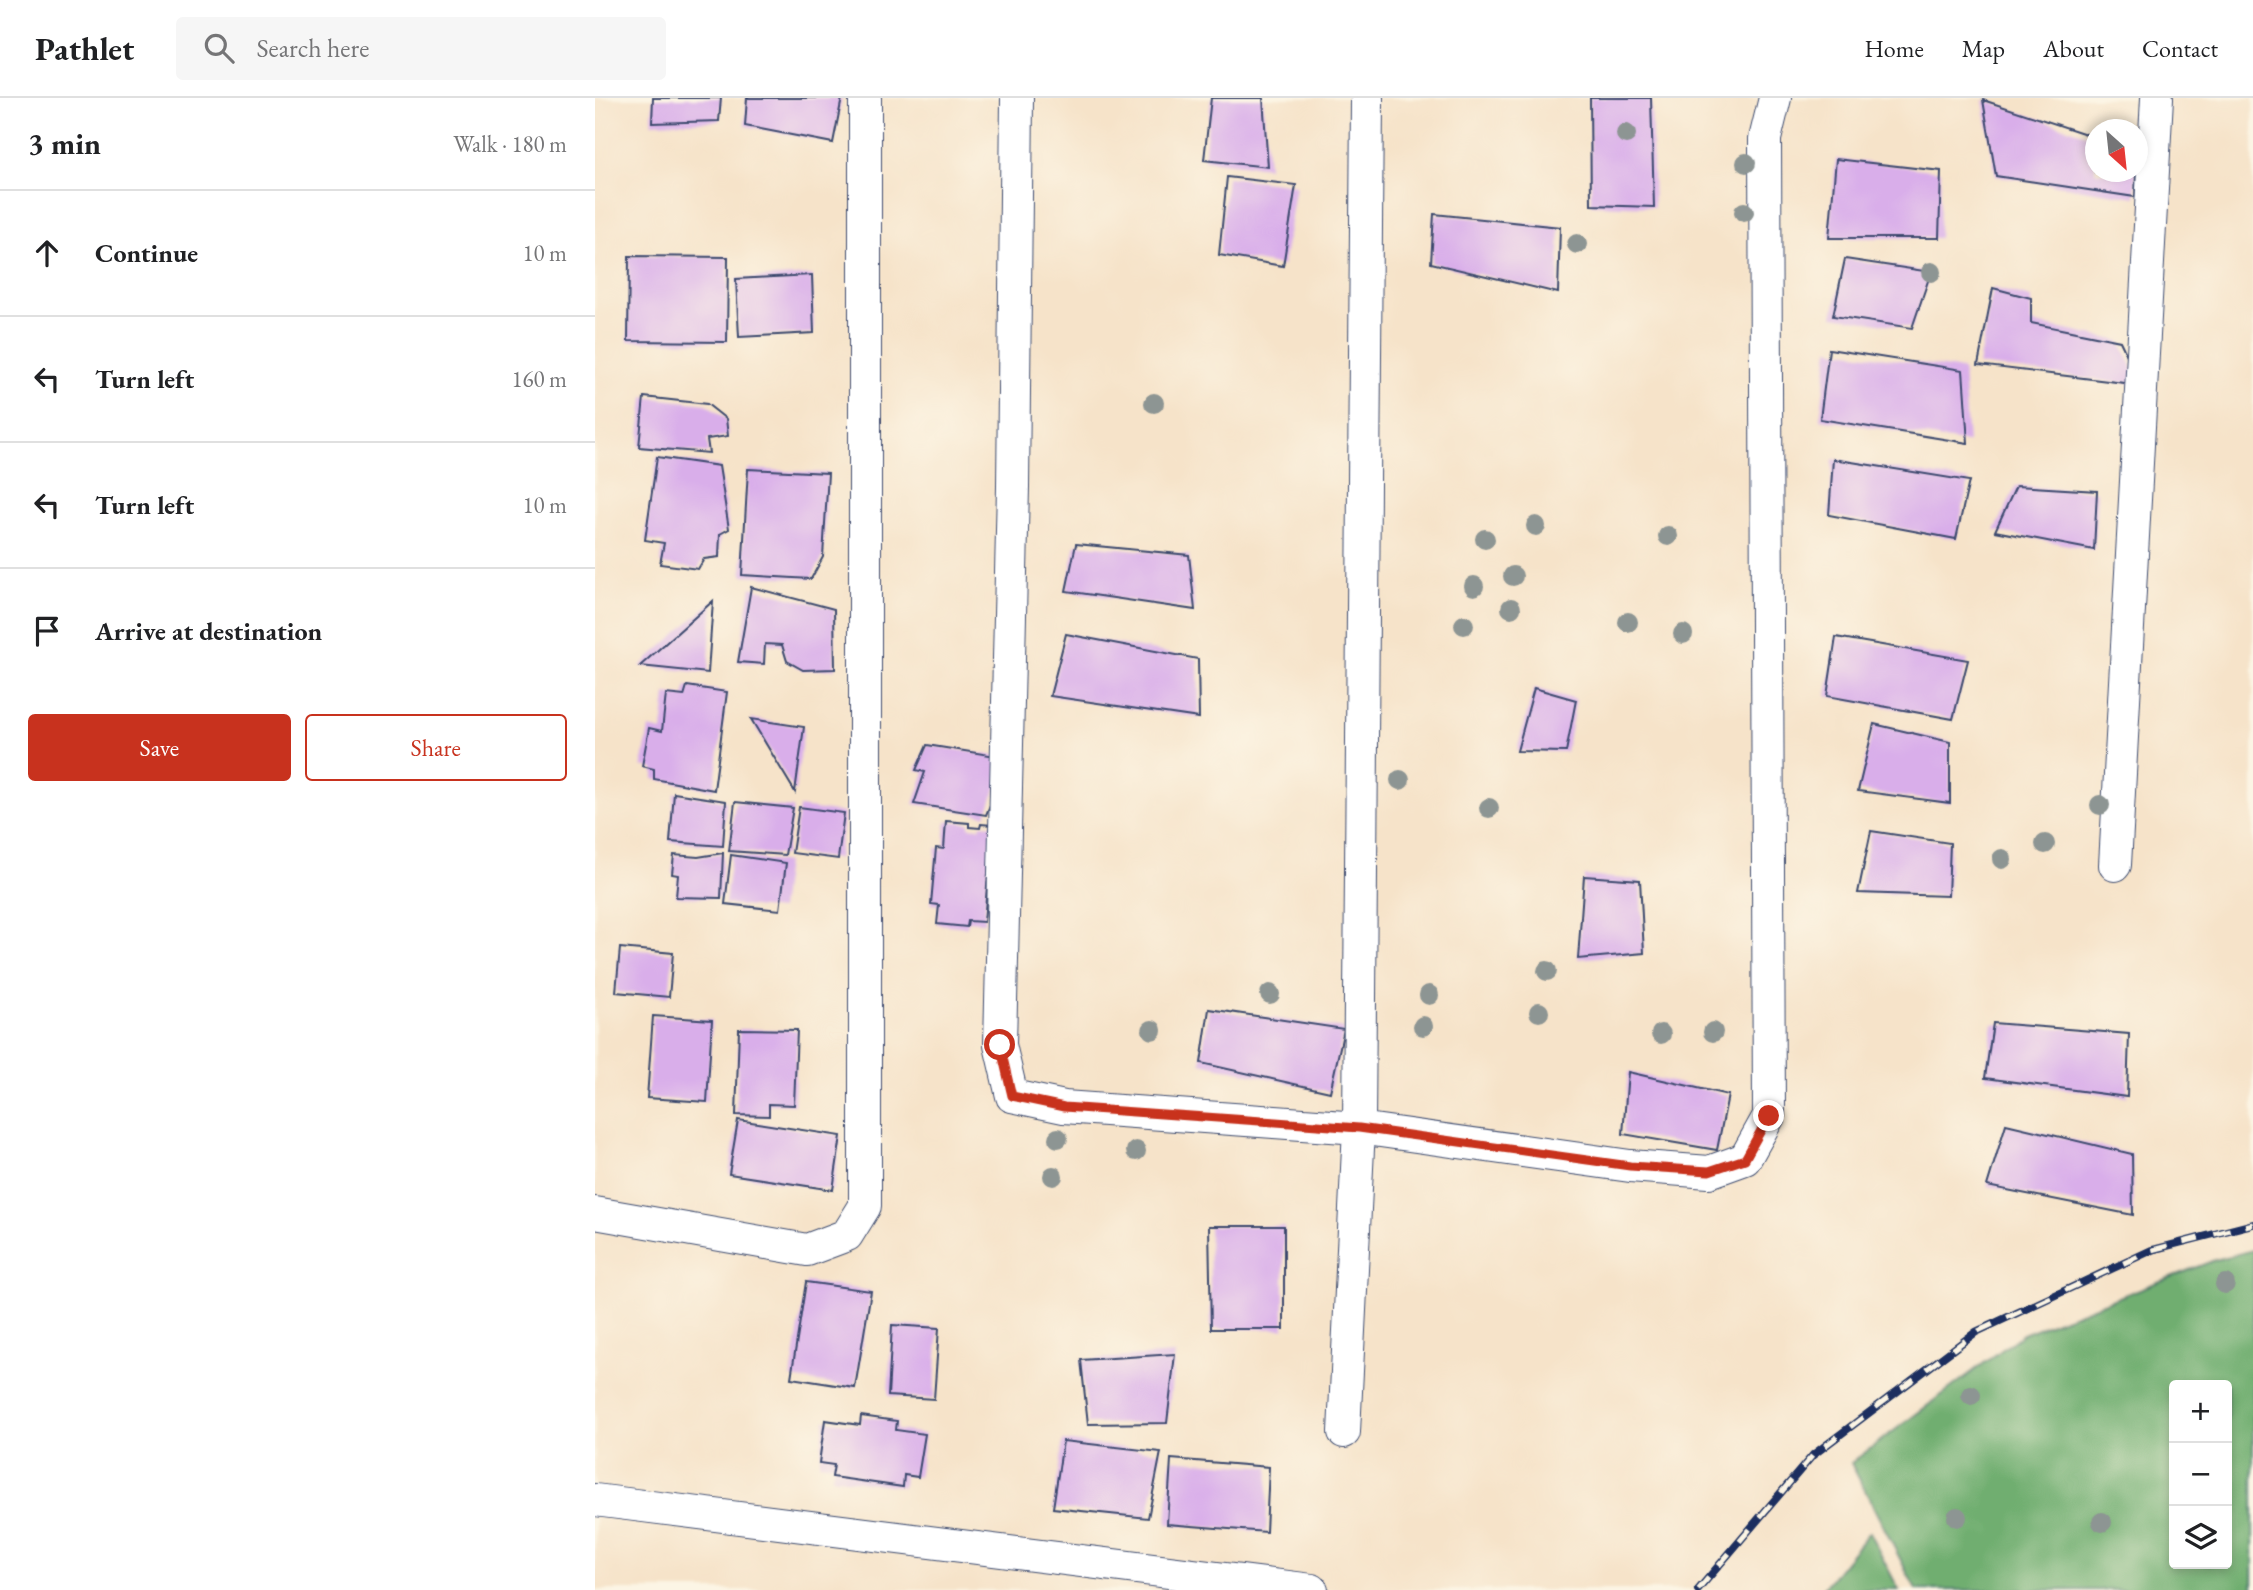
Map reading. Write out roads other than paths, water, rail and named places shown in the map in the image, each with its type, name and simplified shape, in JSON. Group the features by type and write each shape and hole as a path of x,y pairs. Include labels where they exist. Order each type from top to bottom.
{"street":[{"path":"595,1213 807,1250 847,1235 865,1206 865,98"},
{"path":"1017,98 1013,487 1000,1045 1012,1096 1064,1107 1359,1128 1630,1166 1709,1171 1745,1159 1769,1116 1765,139 1775,98"},
{"path":"1345,1432 1359,1128 1367,98"},
{"path":"2115,865 2157,98"},
{"path":"595,1500 1312,1590"}],"railway":[{"path":"1698,1590 1813,1455 1976,1332 2152,1250 2253,1224"}]}
